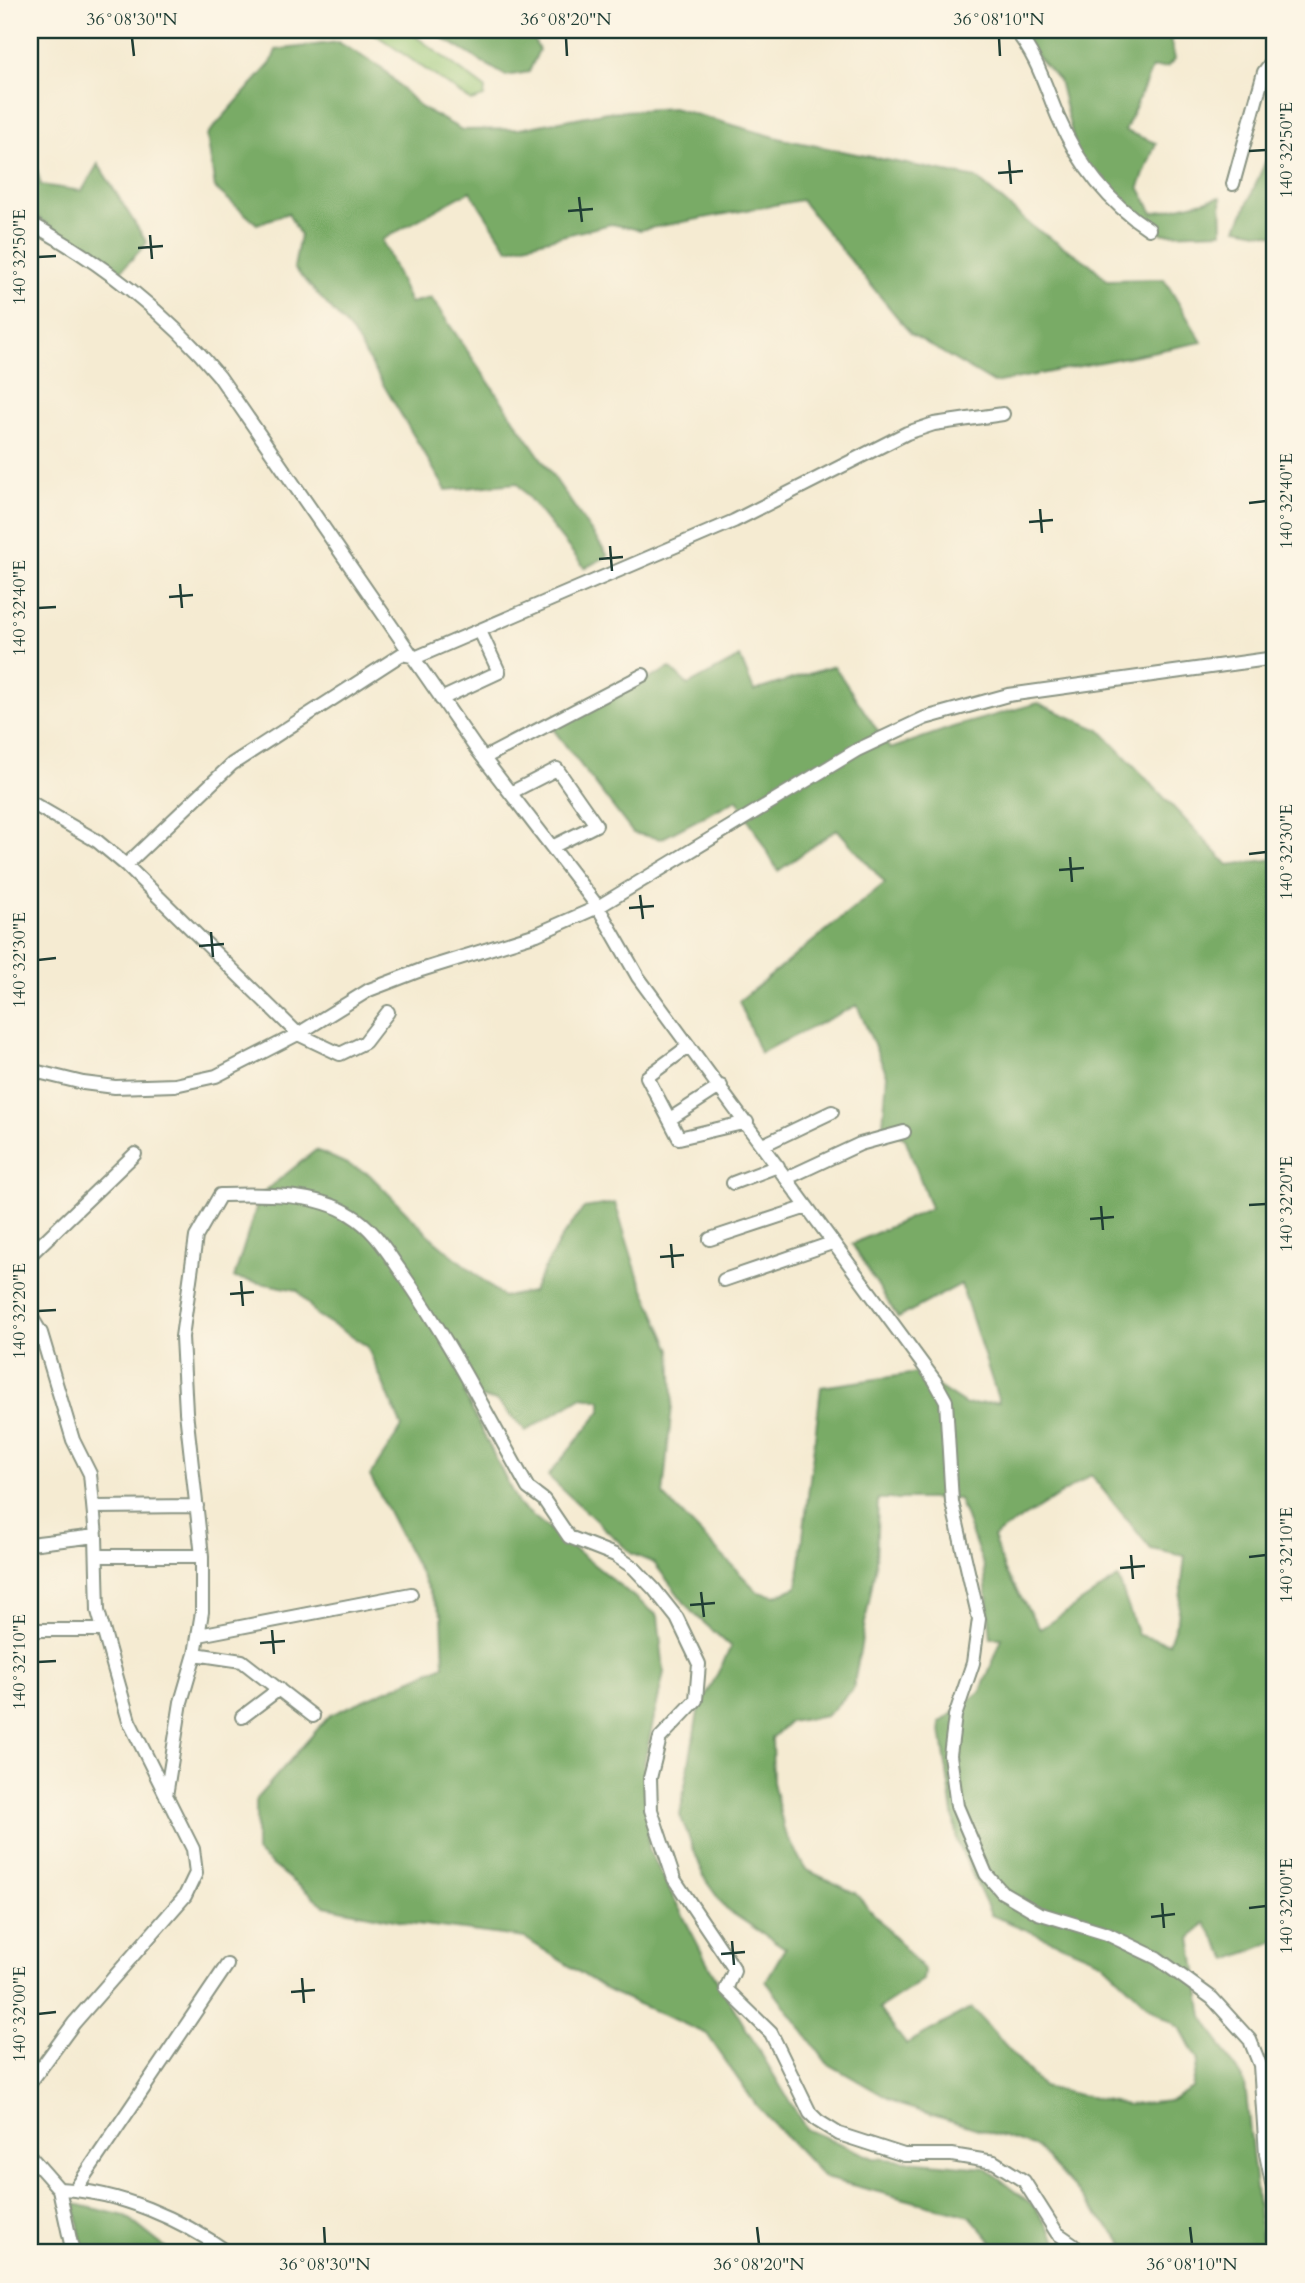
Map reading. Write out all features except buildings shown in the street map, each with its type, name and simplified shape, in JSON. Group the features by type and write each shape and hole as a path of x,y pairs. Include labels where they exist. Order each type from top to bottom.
{"street":[{"path":"1015,30 1038,65 1071,144 1090,176 1127,215 1149,229"},
{"path":"1233,184 1264,72 1275,57"},
{"path":"30,223 138,297 173,325 202,356 441,699 598,907 638,978 721,1086 832,1243 935,1381 946,1401 952,1502 979,1619 973,1663 955,1716 950,1755 957,1807 986,1874 1002,1892 1015,1902 1107,1934 1157,1958 1212,1998 1250,2040 1261,2065 1266,2154 1275,2198"},
{"path":"126,865 232,764 402,654 409,653 417,657 734,521 907,433 934,424 1003,414"},
{"path":"441,699 499,672 480,631"},
{"path":"30,1070 83,1083 115,1087 175,1085 234,1069 299,1034 369,990 537,934 598,907 857,750 925,718 1008,695 1275,658"},
{"path":"484,758 643,675"},
{"path":"512,792 557,769 596,825 554,846"},
{"path":"30,802 97,841 126,865 299,1034 340,1054 365,1042 388,1012"},
{"path":"689,1046 646,1077 679,1138 747,1122"},
{"path":"670,1119 721,1086"},
{"path":"763,1145 832,1111"},
{"path":"787,1178 860,1144 904,1132"},
{"path":"30,1255 135,1154"},
{"path":"733,1183 778,1166"},
{"path":"166,1796 181,1702 195,1654 202,1612 202,1556 182,1337 196,1237 220,1195 248,1194 316,1201 335,1206 352,1215 384,1246 418,1296 528,1488 544,1500 569,1537 615,1555 634,1568 677,1618 698,1664 696,1700 660,1738 650,1778 651,1810 674,1879 733,1967 734,1971 726,1989 771,2033 810,2113 839,2134 872,2147 904,2155 952,2155 994,2162 1024,2181 1057,2233 1079,2253"},
{"path":"710,1239 807,1207"},
{"path":"724,1280 832,1243"},
{"path":"30,1315 41,1333 73,1440 90,1474 96,1536 98,1611 129,1721 197,1861 192,1884 166,1919 74,2023 30,2082"},
{"path":"94,1507 197,1506"},
{"path":"30,1544 96,1536"},
{"path":"97,1556 202,1556"},
{"path":"199,1635 411,1594"},
{"path":"30,1630 103,1630"},
{"path":"195,1654 242,1661 313,1716"},
{"path":"242,1717 279,1689"},
{"path":"75,2190 227,1965"},
{"path":"30,2156 59,2189 73,2253"},
{"path":"59,2189 115,2198 179,2222 229,2253"}],"green space":[{"path":"369,30 407,30 485,88 484,97 471,101"},
{"path":"429,30 529,30 539,50 529,72 506,76"},
{"path":"1012,30 1194,30 1170,38 1175,59 1167,67 1152,68 1125,131 1156,143 1139,187 1153,213 1221,197 1222,232 1164,234 1143,225 1080,167 1059,80"},
{"path":"338,42 382,68 420,107 462,130 519,129 607,112 673,108 782,139 976,178 1033,227 1090,264 1107,280 1164,279 1202,342 994,383 911,334 801,200 640,230 611,224 508,249 470,191 382,240 410,303 431,298 608,556 585,568 517,483 446,490 352,332 294,268 300,235 288,213 257,224 215,188 207,135 271,63 276,50"},
{"path":"33,156 41,185 82,191 98,164 147,243 119,273 30,212 30,158"},
{"path":"1266,160 1275,161 1275,235 1237,228"},
{"path":"740,657 754,691 834,666 890,749 953,727 1038,703 1100,730 1228,865 1275,859 1275,1941 1228,1960 1205,1922 1191,1938 1203,2016 1245,2084 1262,2246 1243,2253 1132,2253 1037,2147 900,2105 827,2063 766,1981 785,1948 726,1909 706,1881 680,1815 698,1712 731,1647 691,1611 654,1563 632,1554 548,1476 601,1411 601,1400 582,1397 526,1431 497,1401 464,1394 518,1504 658,1616 664,1672 644,1763 649,1850 710,1968 806,2129 873,2158 986,2168 1034,2206 1062,2247 1066,2244 1071,2253 1002,2253 970,2216 825,2178 756,2105 707,2034 609,1991 525,1938 409,1923 325,1906 256,1852 256,1799 330,1715 444,1665 442,1616 370,1476 402,1427 367,1346 317,1315 297,1290 234,1278 260,1195 316,1150 369,1174 433,1239 503,1297 532,1292 560,1240 584,1208 615,1203 637,1273 671,1350 673,1396 663,1495 758,1592 775,1596 797,1587 821,1387 917,1373 966,1405 999,1402 961,1284 898,1318 852,1244 931,1208 905,1138 883,1125 887,1075 857,1005 760,1053 739,1001 885,883 837,829 778,871 737,799 661,839 633,833 553,729 670,668 688,685","holes":["1091,1475 1151,1549 1185,1556 1178,1618 1169,1643 1138,1635 1118,1578 1040,1629 1005,1571 993,1537","878,1499 959,1499 984,1567 991,1638 1002,1638 981,1691 940,1723 957,1841 991,1915 1101,1961 1148,2006 1181,2029 1198,2061 1192,2088 1170,2101 1127,2105 1043,2087 972,2008 906,2044 879,2009 923,1980 924,1970 855,1893 805,1869 784,1830 773,1782 772,1738 789,1722 826,1716 853,1689 876,1563"]},
{"path":"75,2204 125,2216 172,2253 83,2253"}]}
